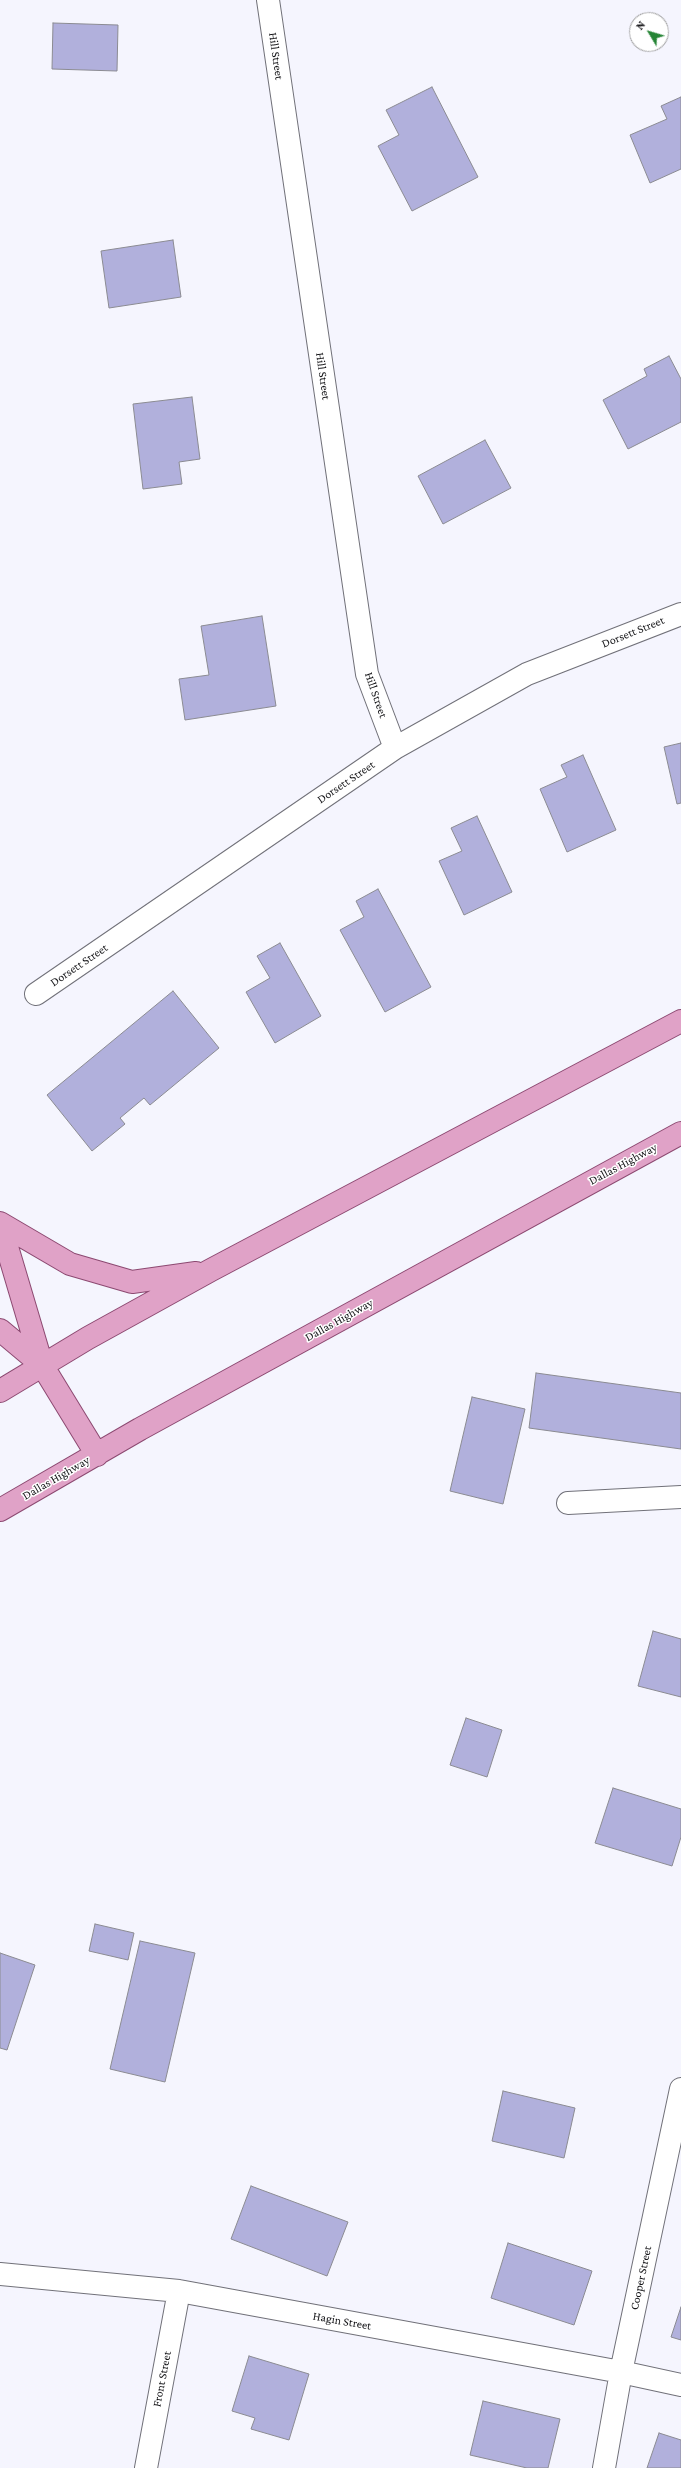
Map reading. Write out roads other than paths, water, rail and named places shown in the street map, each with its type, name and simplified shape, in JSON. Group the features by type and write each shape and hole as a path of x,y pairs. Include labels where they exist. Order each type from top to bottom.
{"main road":[{"path":"0,1391 42,1365 211,1270 681,1021"},
{"name":"Dallas Highway","path":"0,1510 557,1199 681,1133"},
{"path":"0,1223 70,1264 132,1282 211,1270"},
{"path":"0,1236 7,1247 42,1365 97,1455"},
{"path":"0,1330 42,1365"}],"street":[{"name":"Hill Street","path":"268,0 367,674 395,748"},
{"name":"Dorsett Street","path":"36,994 395,748 527,674 681,614"},
{"path":"568,1503 681,1497"},
{"name":"Cooper Street","path":"604,2468 621,2372 681,2088"},
{"name":"Hagin Street","path":"0,2274 179,2291 621,2372 681,2385"},
{"name":"Front Street","path":"146,2468 179,2291"}]}
